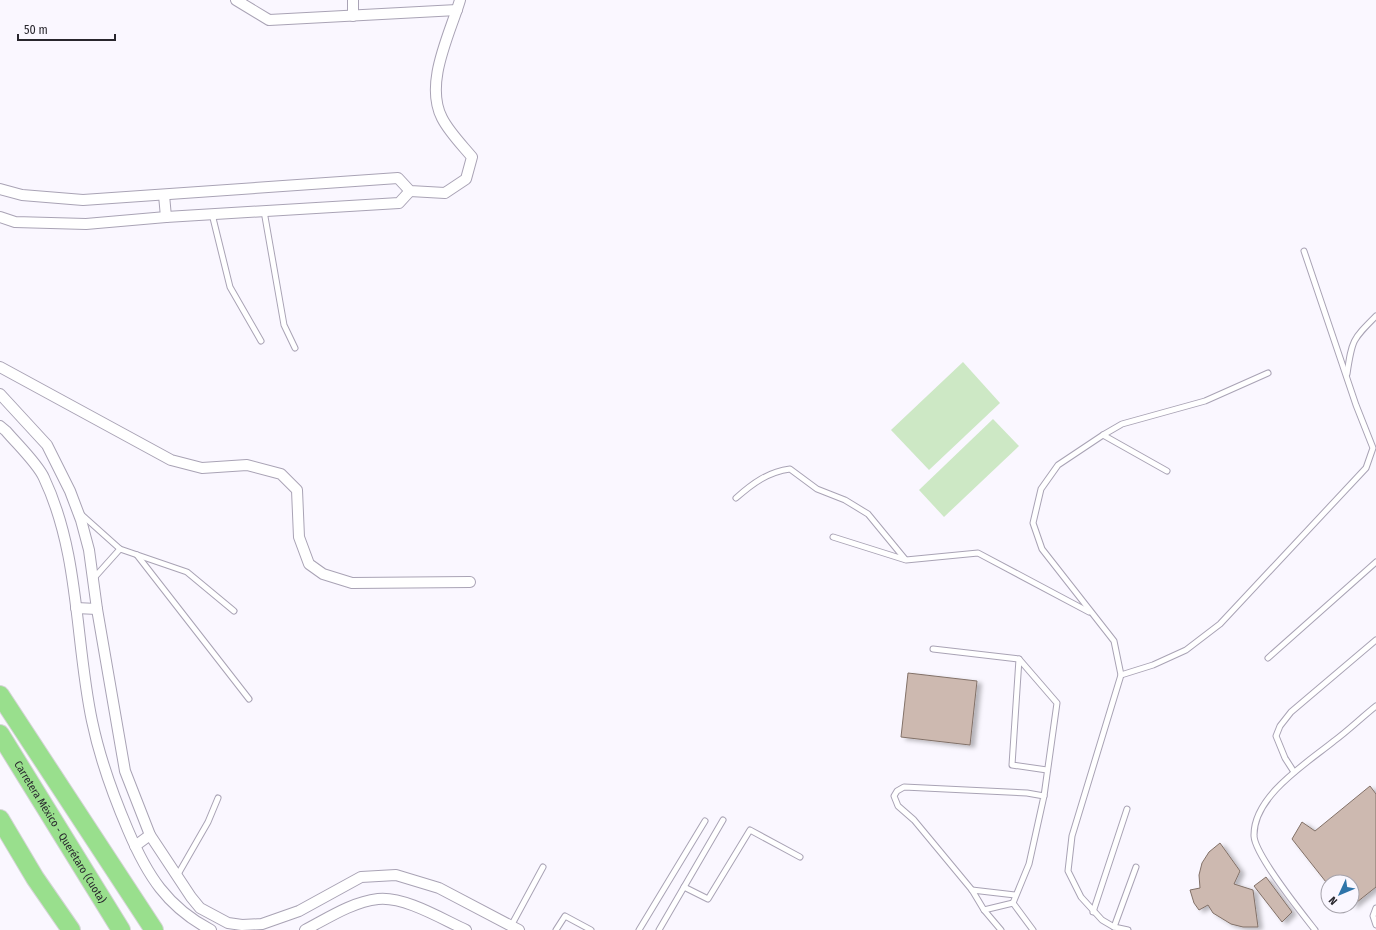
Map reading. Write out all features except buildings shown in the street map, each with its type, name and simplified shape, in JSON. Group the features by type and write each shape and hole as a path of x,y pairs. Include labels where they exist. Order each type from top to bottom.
{"highway":[{"path":"0,695 154,930"},
{"name":"Carretera México - Querétaro (Cuota)","path":"0,734 121,930"},
{"path":"0,819 35,878 70,930"}],"street":[{"path":"0,189 22,196 83,200 398,178 410,191 445,193 466,180 472,157 442,118 436,97 439,63 459,5 353,16 269,20 254,5 236,0"},
{"path":"353,0 353,16"},
{"path":"0,217 15,222 86,224 166,217 399,203 410,191"},
{"path":"164,195 166,217"},
{"path":"0,367 172,460 202,468 247,465 281,474 296,490 299,537 309,564 323,574 352,583 470,582"},
{"path":"0,394 47,445 70,491 89,550 97,609 125,771 150,835 200,908 228,923 242,925 262,924 299,911 361,877 396,875 440,888 515,928"},
{"path":"0,426 6,431 44,477 65,543 72,574 92,721 111,791 135,846 155,882 176,908 192,920 211,930"},
{"path":"76,608 97,609"},
{"path":"135,846 150,835"},
{"path":"305,930 344,910 365,902 379,899 400,901 466,930"}],"lane":[{"path":"264,211 284,325 295,348"},
{"path":"212,214 230,287 261,341"},
{"path":"1120,675 1153,665 1186,650 1220,624 1366,468 1373,448 1356,406 1347,375 1304,251"},
{"path":"1347,375 1352,344 1356,336 1376,316"},
{"path":"1128,930 1114,927 1102,920 1093,912 1081,897 1068,871 1072,836 1120,675 1114,641 1042,549 1033,522 1041,489 1058,465 1122,424 1205,401 1268,373"},
{"path":"1103,435 1167,471"},
{"path":"736,498 755,481 778,471 790,469 817,489 845,500 868,514 906,560"},
{"path":"78,512 120,549 187,572 234,611"},
{"path":"833,537 906,560 978,553 1093,614"},
{"path":"93,578 120,549"},
{"path":"136,554 249,699"},
{"path":"1268,658 1376,562"},
{"path":"1294,772 1285,758 1276,736 1280,726 1291,712 1376,640"},
{"path":"933,649 1019,659 1057,703 1044,796 1029,864 1022,884 1014,895 1012,904"},
{"path":"1019,659 1012,765 1047,770"},
{"path":"1315,930 1264,860 1254,836 1257,819 1265,802 1294,772 1376,706"},
{"path":"1001,930 984,910 972,890 914,820 898,806 894,796 897,791 904,787 1026,793 1044,796"},
{"path":"177,876 208,822 218,798"},
{"path":"1093,912 1127,809"},
{"path":"659,930 723,820"},
{"path":"639,930 705,821"},
{"path":"684,887 708,899 750,830 800,857"},
{"path":"1114,927 1136,867"},
{"path":"515,928 544,868"},
{"path":"972,890 1014,895"},
{"path":"984,910 1012,904"},
{"path":"1012,904 1033,930"},
{"path":"1376,908 1373,916 1376,925"},
{"path":"556,930 565,916 591,930"}],"green space":[{"path":"963,362 1000,403 929,470 891,430"},
{"path":"993,419 1019,446 944,517 919,490"}]}
